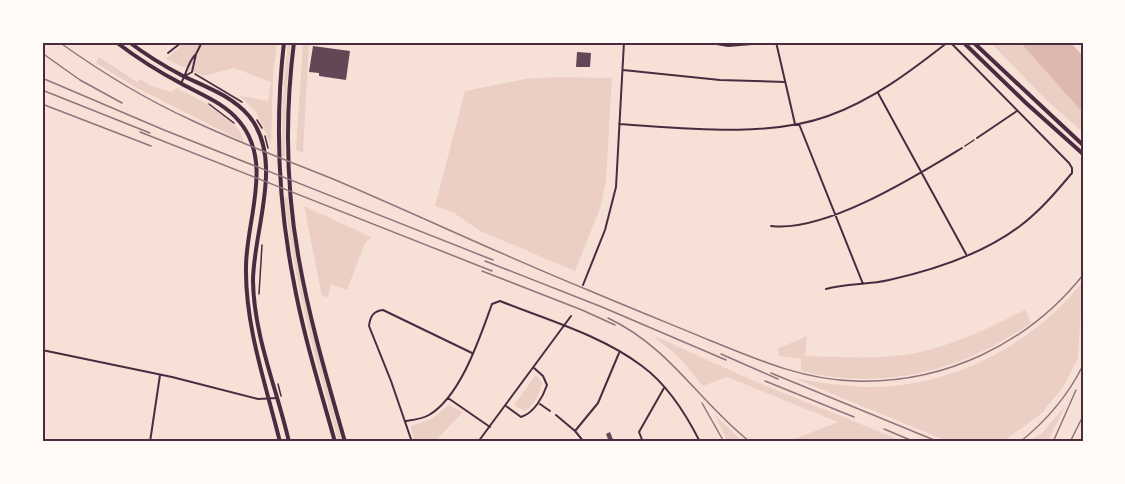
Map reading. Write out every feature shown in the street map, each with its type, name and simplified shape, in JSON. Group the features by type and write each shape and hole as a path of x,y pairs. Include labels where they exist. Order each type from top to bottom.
{"main road":[{"path":"116,42 142,60 215,101 240,122 250,138 256,170 246,255 247,299 280,442"},
{"path":"129,42 226,98 250,117 263,144 265,189 255,254 254,292 260,336 289,442"},
{"path":"284,42 279,105 284,225 299,306 335,442"},
{"path":"294,42 288,138 294,230 312,321 345,442"},
{"path":"963,42 1083,154"},
{"path":"973,42 1083,145"}],"street":[{"path":"168,53 182,42"},
{"path":"181,83 185,76 185,68 202,42"},
{"path":"583,285 612,207 616,182 624,42"},
{"path":"705,42 728,46 775,42 795,124"},
{"path":"619,124 701,129 800,124 828,116 878,93 949,42 1069,163 1073,171 1042,207 1019,227 995,242 942,267 916,274 826,290"},
{"path":"185,76 192,72 196,54"},
{"path":"623,70 728,80 785,82"},
{"path":"878,93 967,255"},
{"path":"977,138 1017,111"},
{"path":"800,124 863,284"},
{"path":"771,226 801,225 836,214 877,197 962,148"},
{"path":"406,421 428,415 447,397 472,353 492,303 500,302 620,352 644,367 685,415 700,442"},
{"path":"412,442 369,326 373,315 383,310 472,353"},
{"path":"478,442 571,316"},
{"path":"42,350 246,396 278,398"},
{"path":"575,431 598,403 620,352"},
{"path":"506,406 521,417 528,414 538,403 547,385 543,376 534,368"},
{"path":"150,442 160,375"},
{"path":"643,442 639,432 664,388"},
{"path":"447,397 490,427"},
{"path":"538,403 550,411"},
{"path":"556,415 584,442"}],"path":[{"path":"208,103 225,114 236,125"},
{"path":"962,148 977,138"}],"shaded area":[{"path":"185,42 277,42 273,76 271,145 256,112 240,96 268,101 271,82 234,68 203,76 166,59"},
{"path":"288,42 291,42 286,99 285,157 282,156 283,113"},
{"path":"303,42 309,42 303,153 296,150"},
{"path":"990,42 1020,42 1083,113 1083,132 1046,100"},
{"path":"1020,42 1070,42 1083,56 1083,113"},
{"path":"99,57 137,82 140,79 154,87 171,92 177,88 206,103 235,125 244,142 135,87 96,63"},
{"path":"612,78 606,179 601,206 575,271 480,231 454,213 435,206 465,91 525,79"},
{"path":"284,196 288,198 303,291 342,442 339,442 306,320 293,259"},
{"path":"304,206 371,237 365,243 347,290 331,284 328,297 322,296"},
{"path":"1083,281 1078,358 1063,387 1042,413 1003,442 949,442 794,378 839,385 898,386 958,371 1015,343 1063,304"},
{"path":"1025,310 1031,323 977,354 921,373 892,378 832,377 801,371 801,359 780,356 777,349 807,336 805,356 907,355 961,339"},
{"path":"655,338 754,381 905,442 787,442 838,422 727,377 703,386 679,357"},
{"path":"536,375 542,383 541,387 534,402 525,411 514,405"},
{"path":"449,405 463,412 438,438 443,442 415,442 411,426 431,419"},
{"path":"1066,405 1047,442 1028,442 1042,433"},
{"path":"714,414 743,442 728,442"}],"building":[{"path":"313,46 350,51 346,80 309,72"},
{"path":"577,52 591,53 590,67 576,67"},
{"path":"610,432 614,442 609,442 606,434"}],"railway":[{"path":"59,42 140,94 208,128 709,340 798,373 836,380 888,380 952,367 1010,340 1037,321 1083,275"},
{"path":"42,53 80,80 122,103"},
{"path":"42,78 164,130 493,260"},
{"path":"42,90 150,133"},
{"path":"42,104 151,146"},
{"path":"140,132 492,271"},
{"path":"485,261 602,307 726,360"},
{"path":"482,271 615,325"},
{"path":"608,318 649,344 750,442"},
{"path":"1083,332 1083,354"},
{"path":"721,354 778,379"},
{"path":"1020,442 1056,407 1083,365"},
{"path":"771,373 939,442"},
{"path":"765,381 854,417"},
{"path":"1053,442 1076,390"},
{"path":"702,403 724,442"},
{"path":"1070,442 1083,416"},
{"path":"884,429 915,442"}]}
